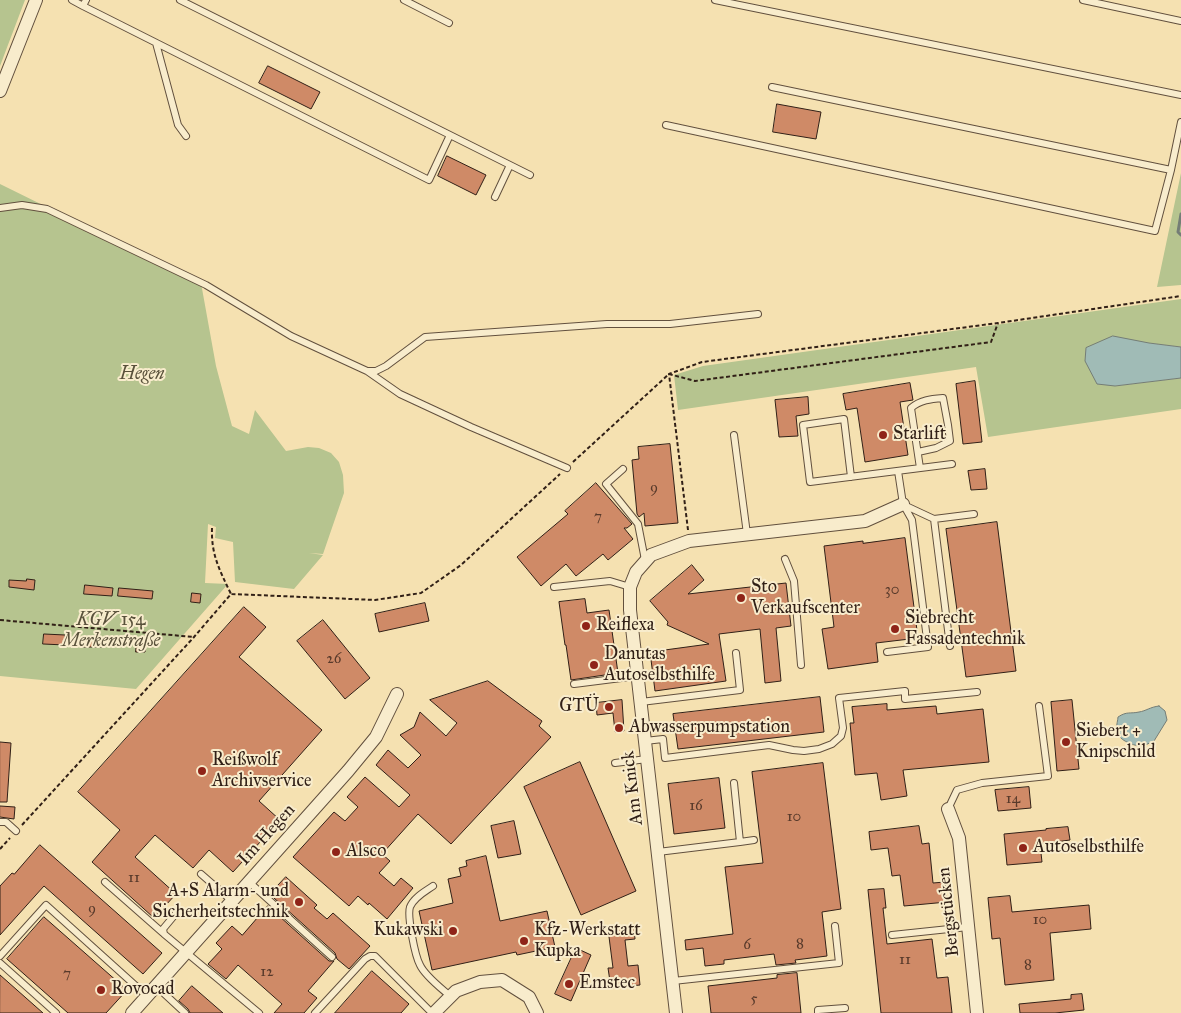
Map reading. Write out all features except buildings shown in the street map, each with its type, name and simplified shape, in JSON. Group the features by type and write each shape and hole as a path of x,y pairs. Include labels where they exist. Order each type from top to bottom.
{"street":[{"path":"0,91 36,0"},
{"name":"Am Knick","path":"676,1013 630,610 630,587 636,572 651,556 690,541 865,521 903,504"},
{"name":"Im Hegen","path":"132,1013 348,771 376,737 397,694"},
{"name":"Bergstücken","path":"948,809 958,838 977,1013"},
{"path":"433,1013 456,991 480,982 502,980 529,997 537,1013"}],"lane":[{"path":"72,0 85,3 156,42 428,180 450,135"},
{"path":"180,0 530,174"},
{"path":"404,0 449,23"},
{"path":"715,0 1181,95"},
{"path":"1083,0 1181,21"},
{"path":"156,42 178,125 186,136"},
{"path":"772,87 1171,170"},
{"path":"666,125 1155,231 1181,122"},
{"path":"495,197 510,165"},
{"path":"0,208 22,206 47,209 206,285 291,336 367,371 400,394 471,428 567,468"},
{"path":"367,371 376,371 386,366 425,337 607,324 670,324 758,314"},
{"path":"918,452 936,448 950,441 943,398 916,403 911,408 920,468"},
{"path":"851,477 844,419 803,425 810,482 851,477 952,464"},
{"path":"734,435 747,534"},
{"path":"623,470 606,484 638,524 646,561"},
{"path":"887,652 928,647 912,520 903,504 898,471"},
{"path":"903,504 934,519 974,514"},
{"path":"934,519 950,646"},
{"path":"785,559 794,581 801,664"},
{"path":"554,587 610,581 630,587"},
{"path":"640,702 740,690 736,653"},
{"path":"574,684 638,676"},
{"path":"645,741 663,739 665,758 769,745 804,751 819,749 832,744 841,736 843,728 839,698 905,692 906,699 977,692"},
{"path":"948,809 957,790 982,783 1048,776 1039,706"},
{"path":"615,763 647,759"},
{"path":"734,783 740,842"},
{"path":"0,822 6,822 16,831"},
{"path":"658,852 754,840"},
{"path":"201,874 232,901"},
{"path":"105,882 259,1013"},
{"path":"249,882 332,957"},
{"path":"433,886 416,899 410,908 411,927 419,964 450,996"},
{"path":"0,956 46,905 151,991 185,1013"},
{"path":"164,934 163,929 178,911"},
{"path":"672,982 839,963 835,926"},
{"path":"892,935 968,927"},
{"path":"315,1013 365,959 373,956 433,1013"},
{"path":"0,963 56,1013"},
{"path":"818,1013 818,1010 845,1008"}],"path":[{"path":"231,594 375,600 421,593 460,565 670,374 702,362 998,323 1181,296"},
{"path":"670,374 695,381 991,342 998,323"},
{"path":"670,374 690,541"},
{"path":"212,528 214,555 231,594"},
{"path":"0,849 231,594"},
{"path":"0,620 194,637"}],"green space":[{"path":"0,0 25,0 0,66"},
{"path":"1181,173 1181,285 1157,287"},
{"path":"0,184 201,283 216,366 232,426 249,434 255,410 286,451 308,447 319,448 331,453 339,462 343,475 344,493 323,554 309,553 323,555 294,589 235,582 233,542 215,538 216,527 208,524 205,583 228,584 136,689 0,676"},
{"path":"1181,299 1181,347 1149,343 1115,386 1181,378 1181,409 988,437 976,367 678,410 674,375 703,366"}],"water":[{"path":"1113,336 1181,347 1181,378 1115,386 1097,384 1085,361 1086,348"},
{"path":"1159,706 1165,711 1167,720 1154,741 1141,747 1119,736 1117,727 1118,717 1126,713 1136,713"}],"waterway":[{"path":"1181,214 1178,232 1181,235"}],"place":[{"name":"Starlift","path":"883,435"},
{"name":"Sto Verkaufscenter","path":"741,598"},
{"name":"Reiflexa","path":"586,626"},
{"name":"Siebrecht Fassadentechnik","path":"895,629"},
{"name":"Danutas Autoselbsthilfe","path":"594,665"},
{"name":"GTÜ","path":"609,707"},
{"name":"Abwasserpumpstation","path":"619,728"},
{"name":"Siebert + Knipschild","path":"1066,742"},
{"name":"Reißwolf Archivservice","path":"202,771"},
{"name":"Autoselbsthilfe","path":"1023,848"},
{"name":"Alsco","path":"336,852"},
{"name":"A+S Alarm- und Sicherheitstechnik","path":"299,902"},
{"name":"Kukawski","path":"453,931"},
{"name":"Kfz-Werkstatt Kupka","path":"524,941"},
{"name":"Emstec","path":"569,984"},
{"name":"Rovocad","path":"101,990"}],"park label":[{"name":"Hegen","path":"142,375"},
{"name":"KGV 154 Merkenstraße","path":"111,631"}]}
